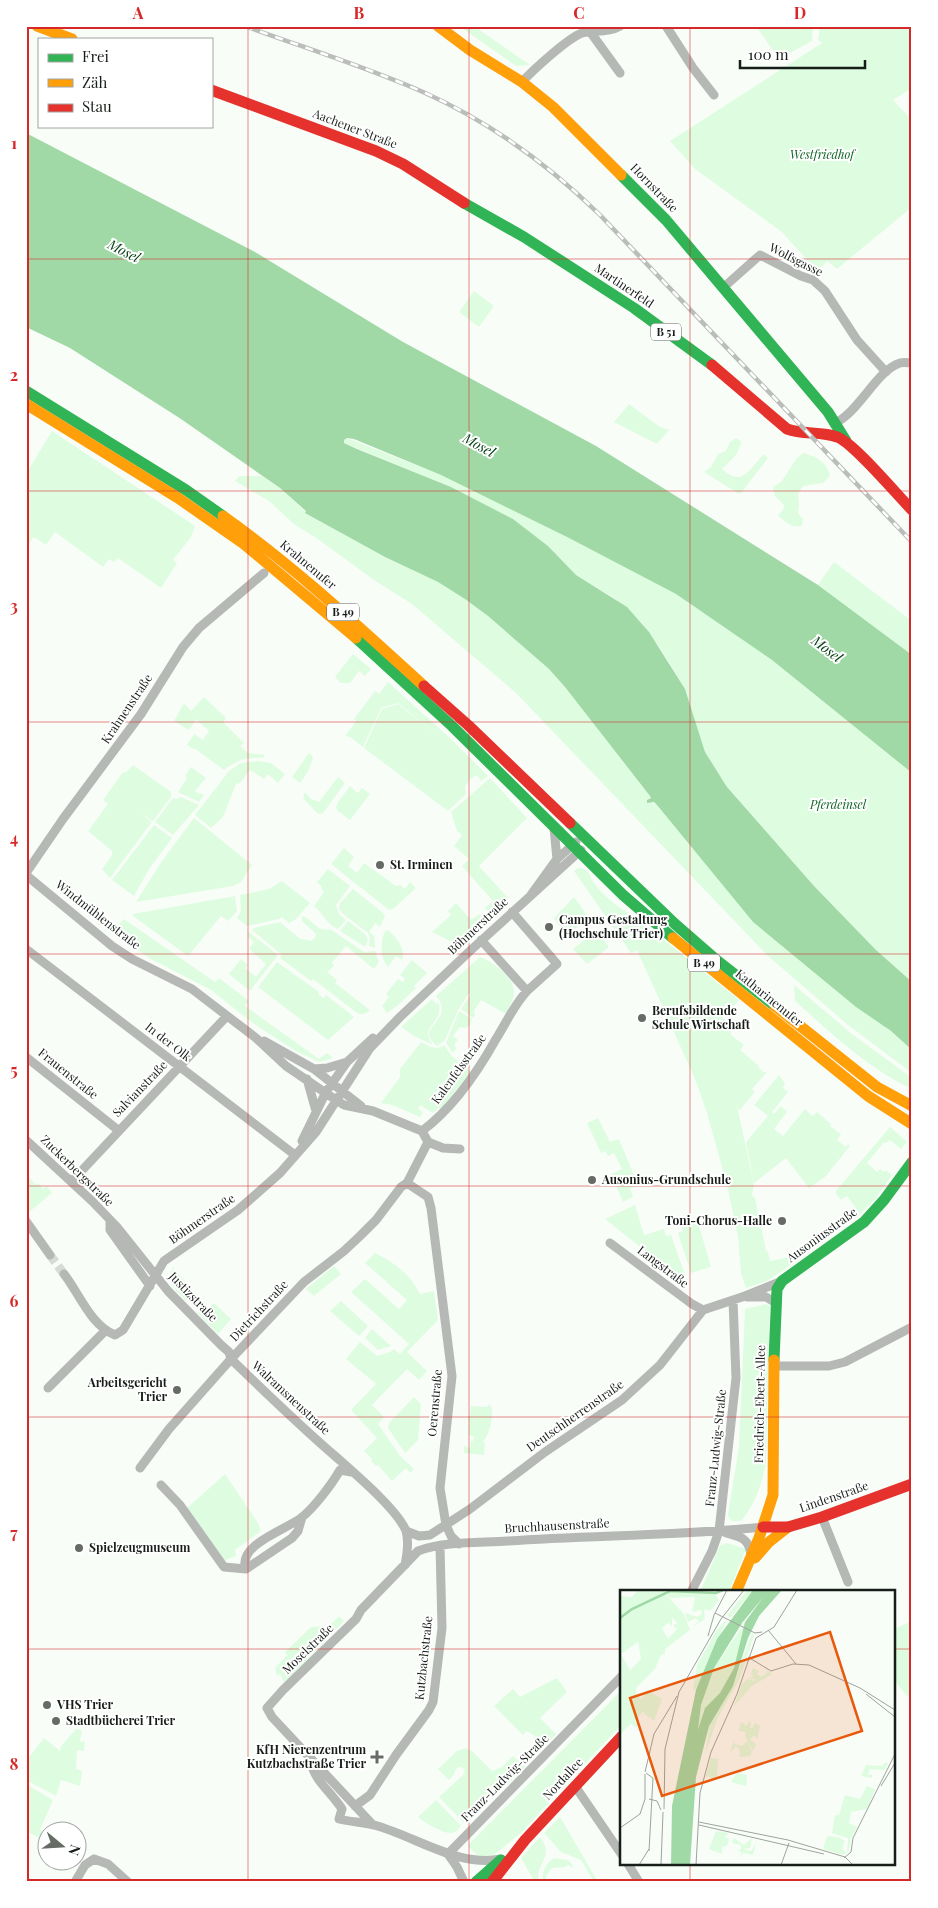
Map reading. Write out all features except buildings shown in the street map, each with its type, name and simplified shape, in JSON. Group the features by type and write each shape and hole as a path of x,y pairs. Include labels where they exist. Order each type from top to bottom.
{"main road":[{"path":"37,26 69,38"},
{"name":"Hornstraße","path":"438,26 470,50 522,82 553,107 666,220 820,403 827,426"},
{"name":"Aachener Straße","path":"212,90 393,158 472,208 505,226"},
{"name":"Martinerfeld","path":"505,226 634,308 702,357 787,428 797,433 827,426"},
{"name":"Krahnenufer","path":"26,391 186,490 257,540 315,588 468,725 586,839"},
{"name":"Krahnenufer","path":"26,404 178,498 244,544 409,686 576,849"},
{"name":"B 51","path":"827,426 834,435 846,441 912,510"},
{"name":"Katharinenufer","path":"586,839 714,958 877,1087 912,1106"},
{"name":"Katharinenufer","path":"576,849 656,924 868,1096 911,1124"},
{"name":"Ausoniusstraße","path":"782,1281 864,1222 884,1200 912,1162"},
{"name":"Friedrich-Ebert-Allee","path":"763,1527 773,1495 776,1303 777,1289 782,1281"},
{"name":"Lindenstraße","path":"763,1527 784,1527 822,1517 912,1484"},
{"path":"747,1569 784,1527 776,1524 773,1516 773,1495"},
{"path":"737,1590 763,1527"},
{"name":"Nordallee","path":"492,1882 525,1840 620,1738"},
{"name":"Nordallee","path":"476,1882 525,1840"}],"street":[{"path":"522,82 570,40 588,29 614,30 620,26"},
{"path":"666,26 714,96"},
{"path":"588,29 620,73"},
{"name":"Wolfsgasse","path":"724,287 760,255 801,276 813,280 825,291 857,340 886,372"},
{"path":"827,426 840,421 860,402 886,372 901,362 912,363"},
{"name":"Krahnenstraße","path":"26,874 62,819 141,714 183,647 199,628 264,573"},
{"path":"554,828 557,859"},
{"name":"Böhmerstraße","path":"106,1330 115,1335 126,1326 164,1261 183,1246 238,1210 280,1173 316,1132 370,1048 481,940 563,868 576,849 580,839 586,839"},
{"name":"Böhmerstraße","path":"531,895 557,859 576,849"},
{"path":"563,868 582,864 598,870"},
{"name":"Windmühlenstraße","path":"26,874 112,946 132,959 184,984 256,1038 286,1066 336,1100"},
{"name":"Kalenfelsstraße","path":"422,1131 437,1120 458,1096 486,1058 514,1008 527,991 557,964 512,912"},
{"path":"481,940 527,991"},
{"name":"In der Olk","path":"26,949 295,1155"},
{"name":"Salvianstraße","path":"72,1180 227,1016"},
{"name":"Böhmerstraße","path":"295,1155 326,1092 347,1062 383,1028 400,1017"},
{"name":"Windmühlenstraße","path":"256,1038 314,1069 363,1108"},
{"name":"Frauenstraße","path":"26,1057 118,1130"},
{"path":"314,1069 327,1068 347,1062"},
{"path":"307,1079 316,1111"},
{"path":"336,1100 344,1105 363,1108 422,1131 428,1142 443,1148 460,1149"},
{"name":"Zuckerbergstraße","path":"26,1140 72,1180 117,1227 156,1275"},
{"name":"Dietrichstraße","path":"140,1468 169,1429 231,1359 304,1282 344,1251 376,1220 401,1187 407,1183 428,1142"},
{"name":"Oerenstraße","path":"407,1183 425,1194 429,1200 452,1376 440,1488 446,1525 451,1536 459,1544"},
{"path":"26,1221 50,1255"},
{"name":"Zuckerbergstraße","path":"110,1221 110,1230 150,1286"},
{"name":"Langstraße","path":"610,1243 692,1304 703,1310"},
{"path":"48,1388 106,1330 84,1305 64,1274"},
{"name":"Justizstraße","path":"156,1275 168,1291 229,1352 231,1359"},
{"path":"703,1310 782,1281"},
{"path":"745,1296 766,1297 776,1303"},
{"name":"Franz-Ludwig-Straße","path":"692,1590 712,1551 719,1531 736,1378 733,1300"},
{"name":"Deutschherrenstraße","path":"406,1531 423,1537 430,1536 545,1452 622,1400 660,1365 703,1310"},
{"path":"774,1366 829,1366 845,1362 912,1326"},
{"name":"Walramsneustraße","path":"231,1359 354,1473 394,1513 406,1531"},
{"path":"334,1455 338,1466 336,1478"},
{"path":"246,1570 244,1560 250,1550 258,1543 302,1517 336,1478 340,1470 344,1469 354,1473"},
{"path":"161,1485 180,1504 224,1567 246,1570 292,1538 298,1531 302,1517"},
{"path":"822,1517 848,1582"},
{"name":"Bruchhausenstraße","path":"405,1566 418,1551 427,1547 580,1536 719,1531 763,1527"},
{"path":"405,1566 407,1556 406,1531"},
{"name":"Bruchhausenstraße","path":"719,1531 747,1541 752,1557"},
{"name":"Kutzbachstraße","path":"355,1806 370,1795 433,1702 442,1628 440,1546"},
{"name":"Moselstraße","path":"309,1756 272,1717 267,1708 356,1619 364,1606 405,1566"},
{"name":"Franz-Ludwig-Straße","path":"448,1854 620,1678"},
{"path":"309,1756 373,1825"},
{"path":"309,1756 317,1780 342,1809 340,1819 373,1825 420,1841 448,1854 482,1862 503,1858"},
{"path":"575,1786 620,1853"},
{"path":"448,1854 464,1882"},
{"path":"74,1882 94,1855 108,1864 128,1882"},
{"path":"629,1866 639,1882"}],"green space":[{"path":"459,26 474,26 530,65 516,66"},
{"path":"756,26 813,26 812,41 779,59"},
{"name":"Westfriedhof","path":"820,26 912,26 912,88 893,100 912,120 912,207 837,269 827,261 817,271 782,232 695,169 670,141 822,43 818,40"},
{"path":"474,291 494,306 479,327 459,312"},
{"path":"629,404 660,427 669,430 657,444 614,422"},
{"path":"52,431 195,526 191,537 173,560 177,563 161,588 118,558 114,562 109,559 103,567 55,532 46,545 34,537 26,547 26,481 30,467"},
{"name":"Pferdeinsel","path":"347,438 441,475 569,538 676,594 772,660 912,773 912,982 876,950 814,886 727,787 705,752 685,689 662,651 640,621 614,598 576,575 548,546 513,519 451,487 344,443 344,440"},
{"path":"736,438 741,441 741,444 736,455 722,469 729,474 741,477 764,454 768,458 739,494 704,472 711,467 718,454 726,451 730,442"},
{"path":"803,453 824,463 830,476 823,483 803,486 798,494 798,513 803,519 802,526 792,526 778,515 783,510 784,505 775,496 773,487 782,481 796,459"},
{"path":"239,476 262,476 280,488 305,513 385,557 438,582 488,616 549,669 651,797 647,800 657,805 753,922 856,1007 891,1031 912,1050 912,1073 848,1025 767,955 516,693 412,604 295,525 269,501 235,481"},
{"path":"834,562 912,621 912,655 818,585"},
{"path":"353,654 371,669 365,676 359,671 350,683 341,683 335,677"},
{"path":"388,682 451,739 488,776 481,781 477,775 470,779 465,787 466,794 448,811 364,748 382,709 398,704 434,733 398,703 381,708 363,747 350,737 345,736 356,721 354,719 375,691 379,694"},
{"path":"204,697 226,718 223,722 244,743 240,746 248,753 265,755 263,758 242,760 224,770 187,745 194,734 203,740 209,731 196,719 189,730 174,721 184,703 191,711"},
{"path":"309,753 313,757 309,770 300,783 292,777"},
{"path":"258,761 271,763 285,774 278,783 268,774 264,779 250,770 240,783 236,784 223,817 211,828 195,815 229,771 241,763"},
{"path":"133,765 171,792 171,797 153,821 141,813 152,822 110,878 102,869 112,855 112,851 88,831 108,804 103,800 123,772 125,773"},
{"path":"191,767 206,778 195,791 204,795 199,802 178,792 187,778 185,776"},
{"path":"338,777 345,783 323,813 318,814 303,798 305,792 311,799 319,802"},
{"path":"490,778 527,818 479,866 508,898 490,914 485,908 493,901 462,866 469,859 454,846 462,835 457,831 451,812"},
{"path":"350,786 358,793 362,788 370,794 350,820 336,808 338,802"},
{"path":"181,797 199,805 173,835 155,822 173,798"},
{"path":"194,818 252,865 241,882 233,886 136,902 162,861"},
{"path":"154,825 172,838 149,869 134,896 112,880"},
{"path":"344,848 354,857 348,866 357,873 364,863 396,886 400,885 405,889 410,882 416,888 393,909 389,910 331,864"},
{"path":"578,868 584,869 589,873 600,891 611,901 634,916 739,1000 722,1018 731,1024 731,1035 744,1045 740,1050 759,1066 763,1072 767,1072 752,1089 755,1092 739,1111 736,1102 754,1184 752,1195 755,1198 766,1251 770,1261 804,1254 804,1256 767,1281 746,1288 741,1273 738,1237 727,1185 707,1113 695,1079 637,950 631,953 574,871"},
{"path":"328,869 350,886 336,905 339,914 346,920 338,929 331,925 314,906 324,892 317,882"},
{"path":"282,881 310,903 296,919 289,923 282,917 247,926 237,918 241,911 240,895 269,889"},
{"path":"353,889 385,916 380,927 375,923 369,932 374,936 375,948 369,946 370,938 368,933 339,909 340,903"},
{"path":"235,896 237,911 228,921 221,916 188,956 133,916 133,914"},
{"path":"574,897 589,918 566,936 554,918"},
{"path":"456,903 471,920 479,914 484,920 468,934 460,946 432,932 451,915 448,911"},
{"path":"302,916 322,929 330,929 364,952 375,951 379,962 374,969 346,946 332,963 334,966 327,972 337,980 335,983 370,1010 362,1014 357,1013 313,979 311,981 280,958 282,955 252,930 280,922 299,938 311,941 315,938 316,934 302,921"},
{"path":"124,919 215,982 219,978 249,1001 245,1006 319,1059 327,1053 333,1058 319,1062 296,1051 250,1021 211,990 149,958 123,940 117,926"},
{"path":"348,921 365,934 368,939 365,947 340,931"},
{"path":"388,930 400,943 403,956 402,960 396,956 388,967 383,959 382,945 383,935"},
{"path":"597,930 609,947 587,964 573,949"},
{"path":"249,932 278,955 250,991 229,974 241,959 248,965 245,968 256,977 266,964 249,949 254,942 247,936"},
{"path":"480,957 491,962 506,974 514,990 512,1002 506,1014 481,1000 474,1011 475,1015 473,1018 461,1009 471,994 469,993 458,1010 445,1040 437,1046 429,1036 429,1032 441,1014 442,1009 436,996"},
{"path":"412,960 427,973 414,986 416,988 387,1013 382,1006 389,997 386,994 398,979 403,982 405,979 400,975"},
{"path":"277,962 319,992 318,994 324,998 326,995 354,1017 328,1040 258,987"},
{"path":"794,985 852,1034 912,1078 912,1089 880,1071 822,1025 795,1001"},
{"path":"432,999 436,1004 438,1002 439,1009 436,1020 428,1034 433,1045 401,1027"},
{"path":"459,1011 472,1019 469,1026 465,1028 460,1027 453,1036 458,1040 454,1045 456,1048 453,1053 446,1043"},
{"path":"421,1042 436,1048 444,1045 451,1055 471,1072 441,1109 438,1108 433,1113 420,1105 418,1109 423,1112 420,1117 392,1105 381,1103 400,1077 400,1069"},
{"path":"779,1075 785,1083 783,1088 788,1092 772,1112 774,1114 781,1106 787,1112 774,1129 783,1136 805,1109 812,1116 817,1112 831,1124 830,1126 841,1134 837,1140 846,1147 848,1144 850,1146 825,1177 809,1188 786,1158 754,1183 746,1142 768,1116 754,1105"},
{"path":"598,1118 610,1142 619,1139 638,1185 630,1188 633,1197 623,1202 611,1174 622,1169 614,1153 608,1156 605,1151 601,1153 587,1123"},
{"path":"890,1127 907,1142 901,1149 890,1140 886,1143 884,1142 867,1163 877,1172 880,1169 884,1172 886,1170 892,1175 876,1198 855,1219 852,1215 858,1211 847,1196 841,1200 835,1192"},
{"path":"27,1175 36,1185 38,1183 43,1189 47,1186 52,1193 29,1212 26,1210"},
{"path":"635,1205 644,1235 664,1229 666,1236 671,1235 685,1275 680,1276 605,1219"},
{"path":"697,1219 711,1267 691,1273 678,1233 683,1231 681,1224"},
{"path":"375,1253 401,1270 412,1281 420,1294 434,1291 438,1320 407,1352 427,1371 419,1380 407,1369 372,1405 384,1417 378,1424 401,1457 414,1469 410,1473 406,1468 392,1481 378,1465 376,1466 371,1461 372,1459 364,1451 377,1438 351,1410 376,1384 346,1359 360,1342 377,1356 394,1349 400,1354 409,1344 351,1292 365,1279 399,1309 407,1300 365,1263"},
{"path":"334,1266 341,1274 314,1296 306,1289"},
{"path":"173,1267 198,1297 195,1300 191,1295 186,1301 172,1286 170,1277"},
{"path":"341,1301 368,1326 359,1336 330,1311"},
{"path":"214,1303 231,1319 218,1334 197,1312 205,1304 209,1308"},
{"path":"766,1304 770,1306 766,1463 760,1486 746,1515 741,1521 731,1521 728,1515 739,1446 745,1309"},
{"path":"372,1329 391,1346 378,1350 365,1338"},
{"path":"414,1397 421,1404 418,1440 405,1453 388,1428 389,1423"},
{"path":"488,1404 492,1407 492,1417 483,1442 485,1443 484,1455 464,1453 464,1446 470,1448 474,1436 468,1435 468,1416 470,1416 471,1406 488,1407"},
{"path":"225,1474 258,1523 261,1531 235,1550 236,1556 223,1561 186,1509"},
{"path":"727,1543 746,1549 730,1590 701,1590 720,1545"},
{"path":"339,1616 344,1621 294,1674 284,1682 280,1674 277,1676 275,1668 287,1655 285,1652 311,1627 329,1626"},
{"path":"912,1621 912,1695 910,1697 896,1682 896,1628"},
{"path":"557,1678 567,1692 540,1718 556,1734 547,1744 527,1731 523,1735 494,1706 513,1689 520,1697"},
{"path":"620,1692 620,1726 522,1832 494,1855 479,1857 468,1846"},
{"path":"76,1729 82,1730 80,1741 85,1742 84,1751 77,1750 76,1769 82,1771 80,1786 61,1780 56,1796 26,1780 26,1753 30,1756 44,1738 60,1751 61,1746"},
{"path":"466,1748 472,1751 492,1771 502,1767 513,1756 525,1767 507,1785 503,1783 464,1823 439,1797 463,1775 465,1770 458,1767 449,1780 438,1769 457,1751"},
{"path":"26,1784 53,1800 44,1820 38,1820 38,1837 26,1831 26,1799 29,1794 26,1793"},
{"path":"436,1800 461,1826 456,1832 444,1832 418,1817"},
{"path":"560,1817 598,1882 594,1882 581,1860 561,1852 544,1833"},
{"path":"540,1837 546,1850 539,1870 539,1882 535,1882 521,1858"},
{"path":"554,1858 568,1860 573,1868 568,1865 552,1868 546,1876 546,1882 543,1882 545,1869"}],"water":[{"name":"Mosel","path":"26,133 255,252 403,342 596,446 818,585 912,655 912,773 772,660 676,594 569,538 441,475 354,439 347,438 344,440 344,443 357,449 451,487 513,519 548,546 576,575 627,607 649,632 685,689 705,752 727,787 814,886 876,950 912,982 912,1050 891,1031 856,1007 753,922 657,805 654,802 647,803 647,800 651,798 650,796 565,687 549,669 488,616 438,582 385,557 305,513 306,511 280,488 181,419 70,348 26,327"}],"tunnel":[{"path":"50,1255 64,1274"}],"railway":[{"path":"245,26 423,92 472,117 518,146 539,162 600,215 912,542"}],"traffic: fast":[{"path":"621,175 666,220 828,412 846,441"},
{"path":"464,203 524,237 634,308 712,365"},
{"path":"26,391 186,490 223,516"},
{"path":"356,638 452,726 623,895 673,938"},
{"path":"570,823 675,924 714,958 775,1006"},
{"path":"774,1360 777,1289 782,1281 864,1222 884,1200 912,1162"},
{"path":"476,1882 501,1860"}],"traffic: slow":[{"path":"37,26 69,38"},
{"path":"438,26 470,50 522,82 553,107 621,175"},
{"path":"26,404 178,498 244,544 356,638"},
{"path":"223,516 301,577 424,686"},
{"path":"673,938 868,1096 912,1124"},
{"path":"775,1006 877,1087 912,1106"},
{"path":"737,1590 759,1538 773,1495 774,1360"},
{"path":"755,1558 769,1542 788,1527"}],"traffic: jam":[{"path":"212,90 376,151 403,164 464,203"},
{"path":"712,365 787,429 831,435 844,441 864,458 912,510"},
{"path":"424,686 468,725 570,823"},
{"path":"763,1527 788,1527 822,1517 912,1484"},
{"path":"492,1882 525,1840 620,1738"}],"place":[{"name":"St. Irminen","path":"380,865"},
{"name":"Campus Gestaltung (Hochschule Trier)","path":"549,927"},
{"name":"Berufsbildende Schule Wirtschaft","path":"642,1018"},
{"name":"Ausonius-Grundschule","path":"592,1180"},
{"name":"Toni-Chorus-Halle","path":"782,1221"},
{"name":"Arbeitsgericht Trier","path":"177,1390"},
{"name":"Spielzeugmuseum","path":"79,1548"},
{"name":"VHS Trier","path":"47,1705"},
{"name":"Stadtbücherei Trier","path":"56,1721"},
{"name":"KfH Nierenzentrum Kutzbachstraße Trier","path":"377,1757"}]}
